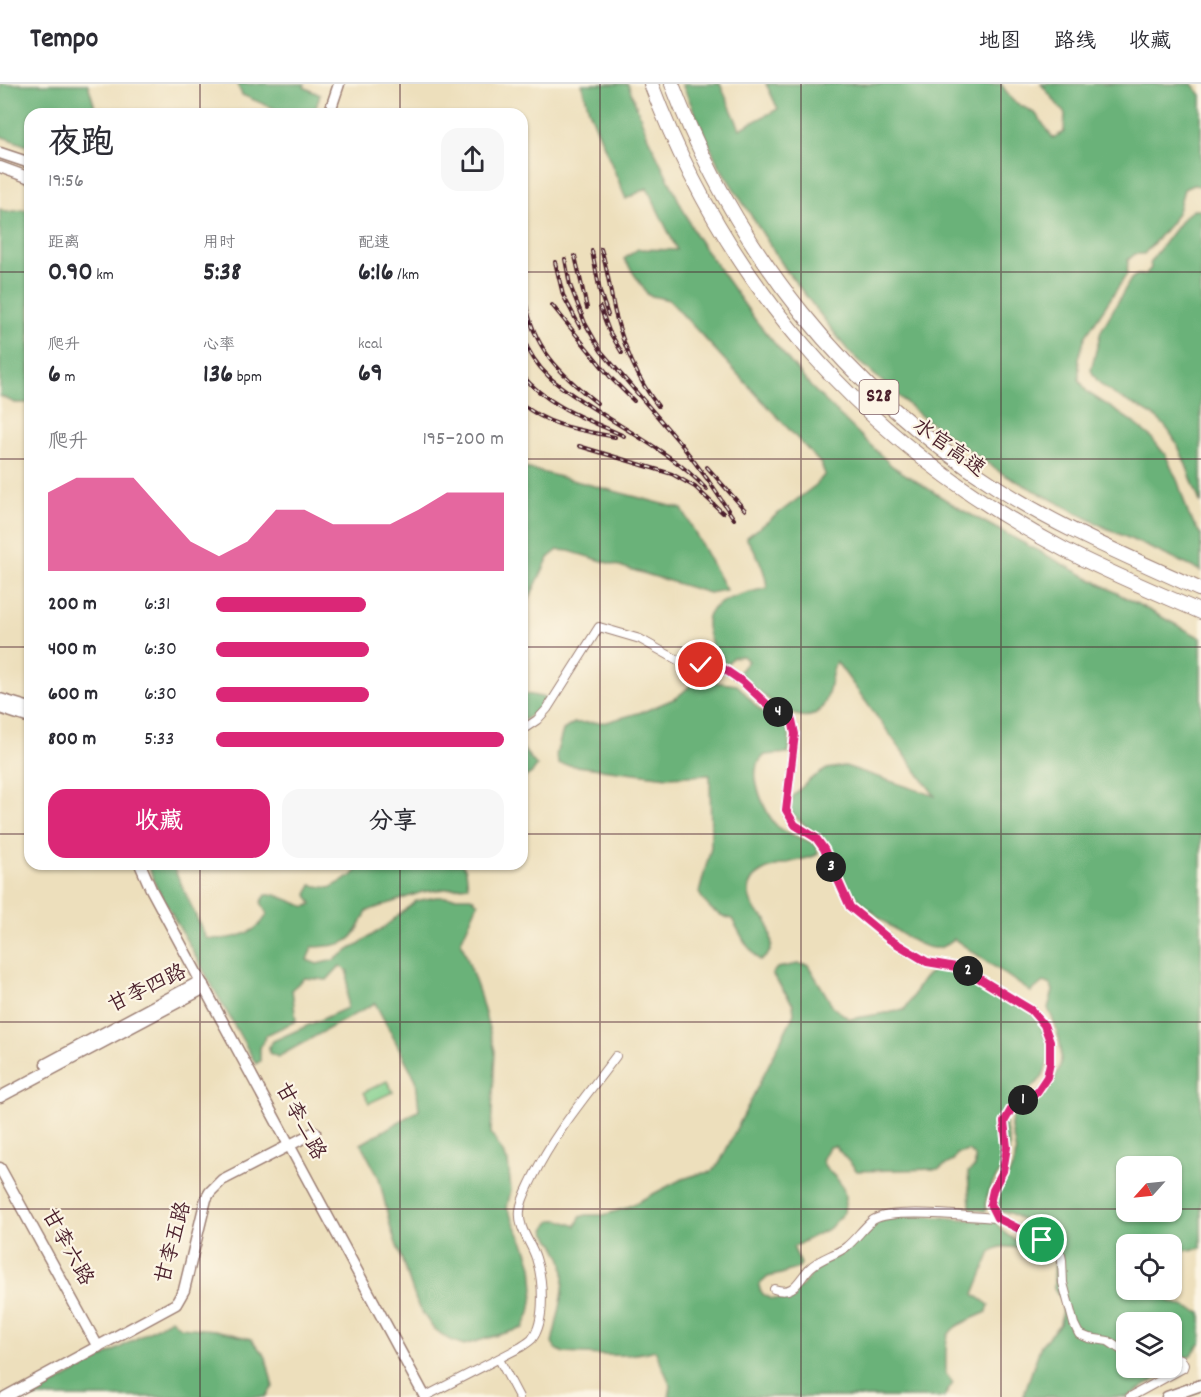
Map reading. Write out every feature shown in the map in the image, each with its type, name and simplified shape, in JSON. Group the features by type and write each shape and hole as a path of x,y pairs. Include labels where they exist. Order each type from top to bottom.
{"highway":[{"name":"水官高速","path":"651,84 699,194 732,249 777,314 815,359 874,418 951,479 1024,526 1066,550 1201,612"},
{"name":"水官高速","path":"672,84 717,185 743,229 773,275 800,310 864,383 925,435 998,488 1073,531 1201,590"}],"street":[{"path":"331,108 339,84"},
{"path":"339,108 347,84"},
{"path":"0,153 24,161"},
{"path":"0,167 24,176"},
{"path":"528,726 548,709 599,627 640,639 681,662 724,669 743,682 770,707 792,720 795,734 786,810 795,825 816,838 824,849 850,907 889,939 927,962 962,968 1031,1010 1044,1025 1050,1041 1050,1063 1047,1077 1037,1092 1012,1108 1004,1122 1007,1147 1003,1171 993,1190 990,1204 997,1218"},
{"path":"0,699 24,706"},
{"path":"0,708 24,716"},
{"name":"甘李二路","path":"135,870 144,892 199,987 424,1397"},
{"name":"甘李二路","path":"143,870 199,987"},
{"name":"甘李四路","path":"0,1089 199,987"},
{"name":"甘李四路","path":"0,1097 199,987"},
{"path":"424,1397 499,1359 532,1339 539,1325 542,1300 536,1257 521,1225 522,1199 543,1156 556,1136 616,1056"},
{"name":"甘李五路","path":"5,1397 176,1304 184,1290 206,1199 210,1192 222,1180 315,1132"},
{"name":"甘李二路","path":"286,1147 417,1397"},
{"name":"甘李六路","path":"0,1168 98,1347"},
{"path":"774,1289 789,1290 800,1283 810,1268 847,1246 873,1220 884,1215 928,1214 997,1218 1031,1234 1057,1251 1062,1260 1063,1283 1077,1331 1085,1337 1108,1341 1116,1346"},
{"path":"499,1359 519,1397"},
{"path":"1130,1397 1165,1378"},
{"path":"1167,1397 1201,1385"},
{"path":"1184,1397 1201,1392"}],"green space":[{"path":"0,84 88,84 95,108 24,108 24,145 0,136"},
{"path":"237,84 305,84 304,87 320,95 316,108 273,108 242,95"},
{"path":"582,84 628,84 648,137 696,236 756,321 811,387 892,466 962,510 1201,638 1201,1248 1182,1251 1182,1234 1116,1234 1116,1300 1168,1300 1201,1313 1201,1343 1182,1362 1182,1312 1116,1312 1116,1378 1158,1378 1127,1397 1023,1397 1041,1345 1060,1324 1063,1301 1054,1289 1055,1238 1010,1213 1001,1212 995,1204 1015,1159 1016,1153 1011,1131 1014,1114 1051,1082 1061,1063 1060,1041 1048,1008 1053,991 1051,985 1043,982 1031,992 954,939 938,948 928,947 889,925 854,894 826,843 790,811 793,796 809,780 827,769 845,766 935,796 836,661 828,696 823,706 814,714 804,716 792,714 779,707 738,673 748,661 743,656 733,657 726,665 705,655 712,645 707,623 712,610 734,597 767,588 760,562 746,538 816,485 825,474 821,464 669,300 648,295 624,259 638,249 677,250 647,188 626,199 589,110"},
{"path":"682,84 720,84 740,129 778,109 766,84 1001,84 1013,101 1036,114 1053,138 1064,132 1065,114 1041,84 1192,84 1201,95 1201,186 1193,185 1184,189 1178,211 1171,223 1144,254 1135,254 1128,260 1127,274 1085,337 1079,358 1079,379 1087,392 1130,420 1151,437 1166,456 1178,482 1189,516 1201,535 1201,571 1106,528 1003,474 921,416 850,353 786,270 718,164"},
{"path":"0,209 6,212 24,210 24,403 15,403 0,396"},
{"path":"1193,210 1201,210 1201,504 1181,452 1164,425 1146,411 1105,388 1091,370 1101,331 1131,279 1137,275 1145,275 1151,268 1150,262 1184,217"},
{"path":"528,469 682,509 726,590 709,593 569,551 558,550 549,557 528,601"},
{"path":"697,680 737,685 757,707 786,726 790,740 789,753 765,755 761,759 756,773 758,789 765,807 778,827 817,846 818,854 764,870 755,876 750,884 751,902 757,912 767,920 772,943 766,957 760,961 746,944 732,919 712,910 699,893 711,847 710,775 668,777 559,764 556,755 563,730 574,723 607,722 645,711 676,698"},
{"path":"528,694 546,698 540,709 528,717"},
{"path":"528,755 537,766 528,775"},
{"path":"150,870 175,870 206,938 223,939 249,932 262,921 267,914 261,902 266,895 276,895 306,907 312,904 307,895 311,885 330,888 352,876 358,870 466,870 468,886 422,892 367,911 357,930 347,941 312,947 307,960 317,964 334,960 383,928 416,901 436,897 471,897 478,903 461,941 479,992 495,1051 491,1133 508,1162 511,1190 507,1208 525,1245 532,1266 534,1289 530,1313 523,1328 464,1345 448,1339 432,1327 418,1306 391,1229 379,1178 361,1144 419,1110 416,1080 375,1003 278,1057 269,1053 269,1047 273,1041 347,1008 348,971 340,966 327,980 305,978 292,989 296,1021 266,1035 260,1048 260,1061 256,1064 155,884"},
{"path":"798,964 808,965 834,1008 850,1019 904,1010 922,980 934,971 953,969 1029,1011 1040,1024 1047,1040 1047,1065 1041,1079 1014,1100 1006,1111 1008,1156 988,1193 985,1211 972,1209 970,1206 968,1172 975,1167 975,1156 968,1151 957,1154 953,1161 939,1169 857,1171 835,1146 829,1147 822,1160 844,1191 844,1212 830,1228 793,1247 801,1264 798,1268 768,1277 759,1285 764,1295 772,1299 783,1299 802,1286 817,1267 846,1251 871,1226 886,1218 927,1216 995,1222 1007,1235 1023,1244 1022,1249 1002,1247 991,1252 974,1294 989,1305 987,1312 962,1323 950,1332 947,1339 946,1374 953,1383 944,1397 669,1397 671,1386 655,1350 621,1355 564,1353 556,1349 552,1343 561,1303 564,1273 560,1254 545,1230 548,1225 558,1220 576,1226 580,1217 604,1215 626,1208 680,1180 711,1172 720,1162 794,1014 793,1004 772,974 777,968"},
{"path":"387,1081 393,1092 369,1103 364,1092"},
{"path":"171,1319 180,1327 215,1330 251,1339 266,1357 273,1387 265,1397 32,1397"}],"railway":[{"path":"601,249 622,337 638,374 658,406"},
{"path":"592,251 600,292 608,315"},
{"path":"575,256 587,308"},
{"path":"565,259 570,285 585,323 601,351 681,444 734,519"},
{"path":"555,262 563,295 580,327"},
{"path":"552,305 611,378 634,401"},
{"path":"600,307 609,331 622,353"},
{"path":"528,311 534,331 550,358 571,381 597,403"},
{"path":"528,348 536,362 554,381 669,457 707,490"},
{"path":"528,381 556,404 624,436"},
{"path":"528,408 555,423 615,437"},
{"path":"579,446 672,474 695,487 723,513"},
{"path":"707,467 745,510"}],"route":[{"path":"701,665 724,669 743,682 770,707 792,720 795,734 786,810 795,825 816,838 824,849 850,907 889,939 927,962 962,968 1031,1010 1044,1025 1050,1041 1050,1063 1047,1077 1037,1092 1012,1108 1004,1122 1007,1147 1003,1171 993,1190 990,1204 997,1218 1042,1240"}]}
